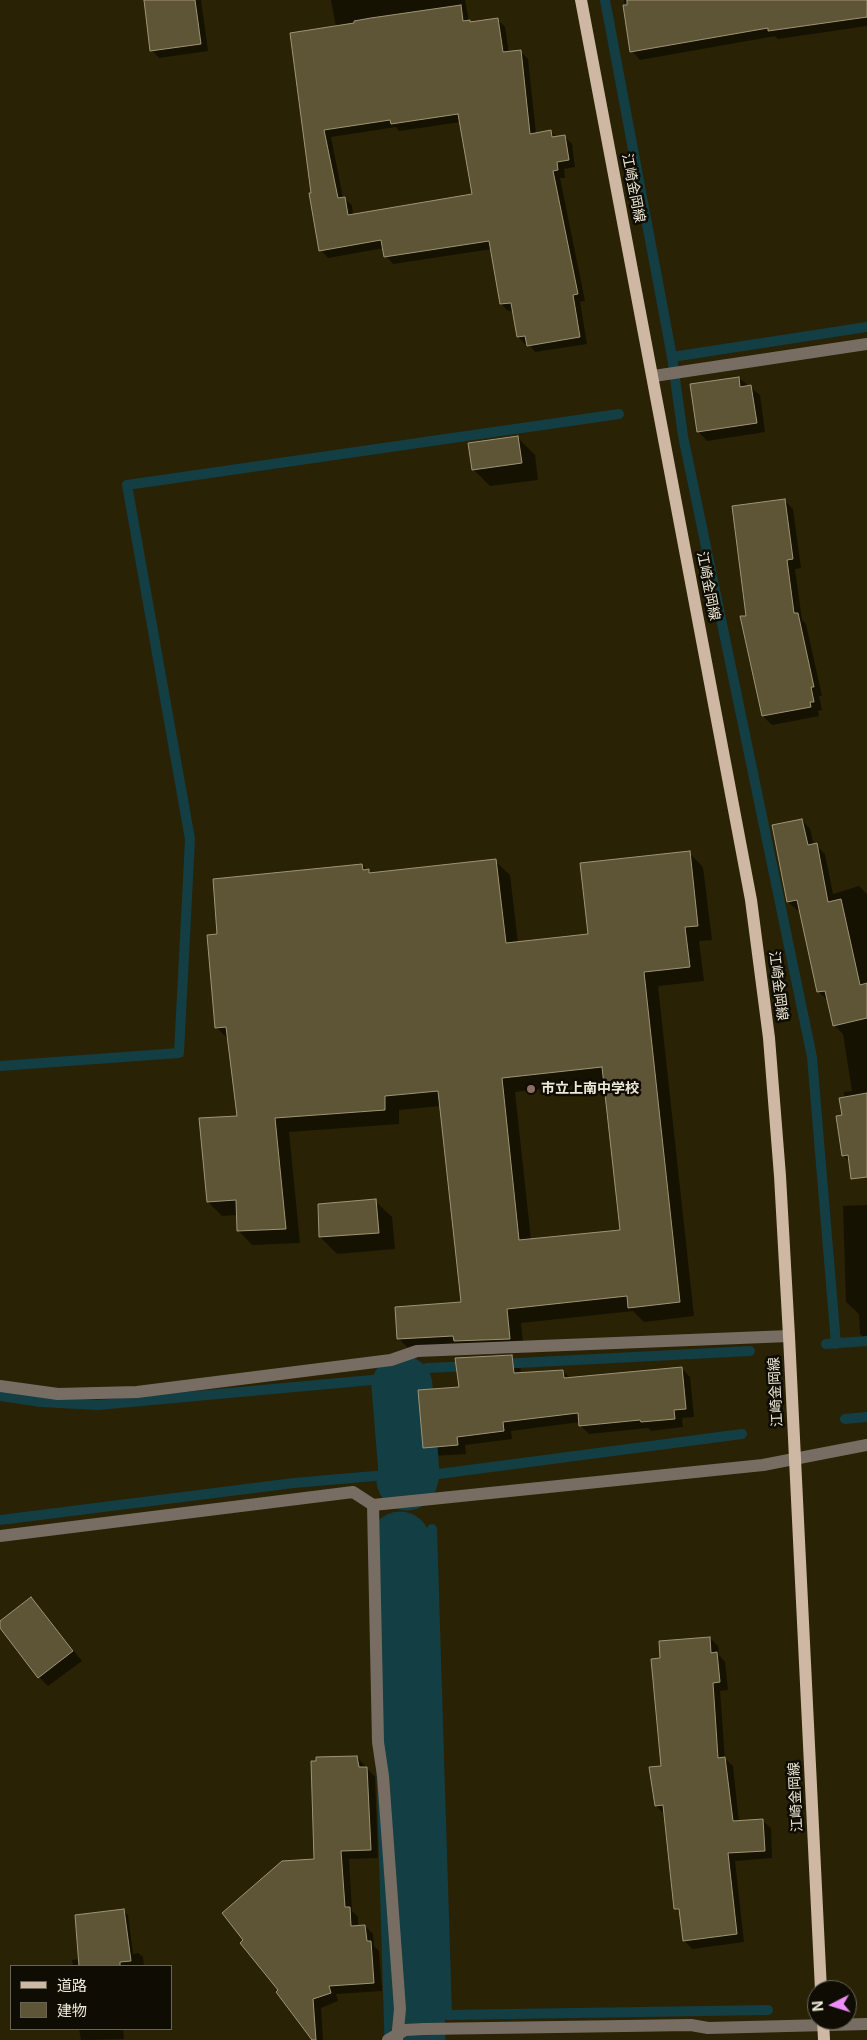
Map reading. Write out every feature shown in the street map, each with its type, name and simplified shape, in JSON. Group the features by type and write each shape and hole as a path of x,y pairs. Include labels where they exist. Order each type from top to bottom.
{"main road":[{"name":"江崎金岡線","path":"581,0 654,376 752,900 769,1038 780,1176 821,1980"}],"street":[{"path":"654,376 867,344"},
{"path":"0,1386 58,1394 137,1392 391,1360 417,1351 788,1336"},
{"path":"0,1536 353,1492 372,1505 762,1465 867,1445"},
{"path":"372,1505 378,1742 384,1785 400,2009 397,2036 424,2029 690,2025 708,2028 807,2024"}],"building":[{"path":"144,0 195,0 201,44 150,51"},
{"path":"627,0 867,0 867,17 768,31 768,28 630,52 623,5 627,5"},
{"path":"461,5 463,21 470,20 470,22 498,18 503,52 521,50 530,134 551,130 552,137 565,135 569,160 557,162 558,170 553,171 578,294 573,295 580,337 527,346 525,336 517,337 511,303 500,304 489,241 384,257 381,240 319,251 309,193 311,193 290,33 354,23 354,21","holes":["458,114 472,194 348,215 345,197 338,198 324,130 390,120 391,124"]},
{"path":"739,377 740,387 751,385 757,423 697,432 690,384"},
{"path":"518,436 522,463 472,470 468,443"},
{"path":"785,499 793,559 787,560 794,613 798,613 814,687 811,687 814,702 810,702 811,707 762,716 740,616 746,616 732,506"},
{"path":"802,819 808,845 817,843 828,902 841,899 860,985 867,983 867,1018 833,1026 825,991 817,992 797,900 787,902 772,825"},
{"path":"690,851 698,926 685,927 690,967 644,972 680,1302 628,1308 627,1296 507,1309 510,1339 454,1341 453,1336 397,1339 395,1307 461,1302 438,1091 385,1096 385,1110 275,1118 286,1229 237,1231 236,1200 207,1202 199,1118 237,1116 226,1027 215,1028 207,935 217,934 213,879 362,864 363,870 369,869 369,873 496,859 506,943 588,934 580,863","holes":["602,1067 620,1230 519,1240 502,1078"]},
{"path":"867,1093 867,1177 851,1179 848,1155 842,1156 836,1116 842,1115 839,1098"},
{"path":"376,1199 379,1233 319,1237 318,1204"},
{"path":"512,1355 514,1373 563,1370 564,1378 682,1367 686,1409 674,1410 675,1419 641,1422 640,1420 579,1426 578,1413 503,1422 504,1431 457,1437 458,1445 423,1448 418,1390 459,1387 455,1358"},
{"path":"31,1597 73,1651 38,1678 0,1628 0,1621"},
{"path":"710,1637 711,1653 717,1652 720,1682 713,1683 718,1758 725,1757 733,1821 763,1819 765,1851 728,1853 737,1934 683,1941 679,1909 674,1909 663,1805 655,1806 649,1767 661,1766 651,1659 660,1658 659,1641"},
{"path":"357,1756 359,1767 367,1767 371,1850 341,1851 345,1907 350,1907 351,1926 365,1925 367,1941 371,1941 374,1983 329,1986 331,1993 313,1999 316,2040 312,2040 276,1992 278,1990 240,1943 243,1940 222,1913 282,1861 314,1859 311,1761 316,1761 316,1757"},
{"path":"124,1909 131,1961 120,1962 120,1965 79,1965 75,1915"}],"waterway":[{"path":"605,0 672,357 683,436 812,1057 836,1344"},
{"path":"672,357 867,327"},
{"path":"0,1066 179,1053 190,839 127,485 619,414"},
{"path":"826,1344 867,1341"},
{"path":"499,1364 750,1351"},
{"path":"0,1396 41,1402 98,1405 372,1380 387,1380 402,1386 427,1368 470,1366"},
{"path":"402,1386 409,1473 407,1480"},
{"path":"845,1419 867,1417"},
{"path":"0,1520 294,1483 409,1473 431,1475 742,1434"},
{"path":"432,1529 447,2015 768,2010"},
{"path":"400,1542 415,2040"},
{"path":"413,2004 446,2003"}],"place":[{"name":"市立上南中学校","path":"531,1089"}]}
